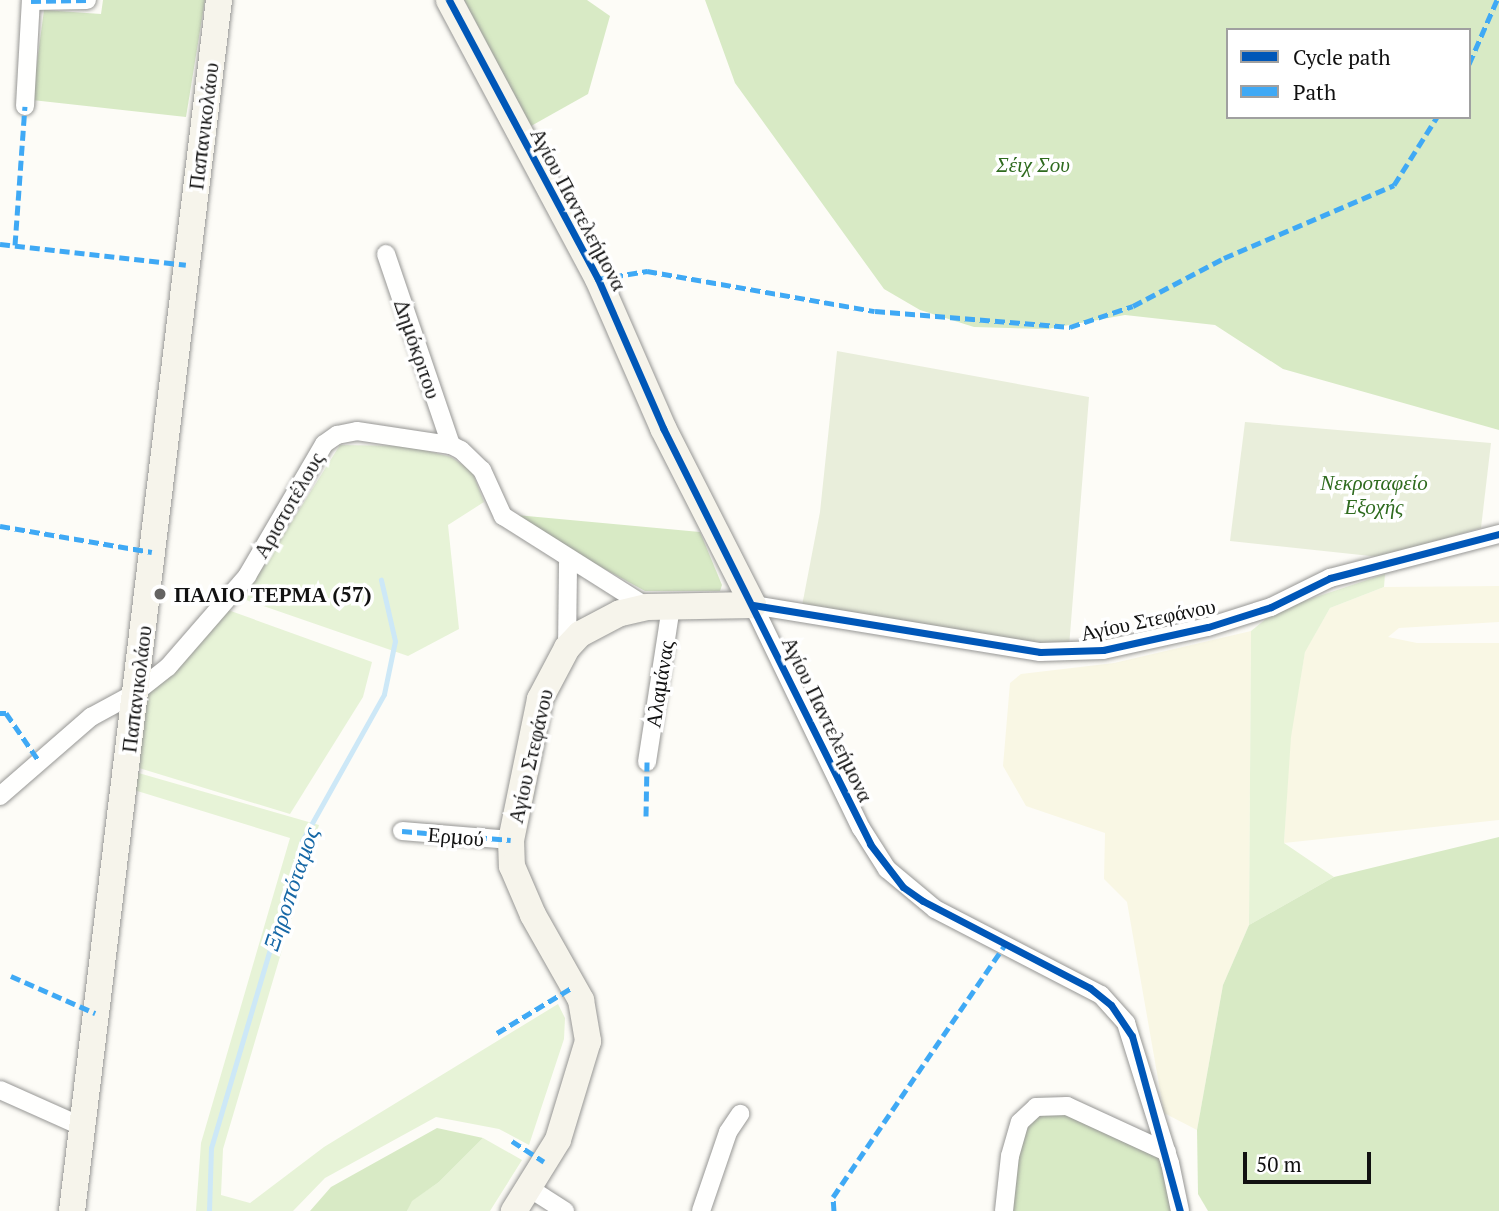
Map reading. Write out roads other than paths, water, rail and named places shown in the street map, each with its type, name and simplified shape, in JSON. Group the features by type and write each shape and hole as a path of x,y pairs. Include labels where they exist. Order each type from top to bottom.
{"street":[{"path":"25,106 31,1 86,0"},
{"name":"Παπανικολάου","path":"72,1211 219,0"},
{"name":"Αγίου Παντελεήμονα","path":"449,0 598,279 663,428 879,858 903,887 929,905 1101,995 1132,1036 1167,1152 1180,1211"},
{"name":"Δημόκριτου","path":"386,254 451,444"},
{"name":"Αριστοτέλους","path":"0,796 91,717 135,693 168,667 226,603 330,438 357,431 451,444"},
{"path":"451,444 475,459 503,516 568,561 659,607"},
{"name":"Αγίου Στεφάνου","path":"514,1211 558,1140 583,1065 587,1022 581,1000 516,881 510,840 540,699 567,648 580,634 620,612 659,607 753,605 1040,652 1103,650 1208,628 1271,607 1330,578 1499,534"},
{"path":"567,648 568,561"},
{"name":"Αλαμάνας","path":"647,762 659,607"},
{"name":"Ερμού","path":"402,831 510,840"},
{"path":"0,1090 83,1127"},
{"path":"1004,1211 1010,1156 1020,1122 1036,1107 1067,1106 1167,1152"},
{"path":"701,1211 728,1132 740,1114"},
{"path":"529,1188 565,1211"}],"waterway":[{"name":"Ξηροπόταμος","path":"209,1211 211,1148 302,841 384,694 395,641 381,580"}],"place":[{"name":"ΠΑΛΙΟ ΤΕΡΜΑ (57)","path":"160,594"}],"park label":[{"name":"Σέιχ Σου","path":"1033,164"},
{"name":"Νεκροταφείο Εξοχής","path":"1374,494"}]}
